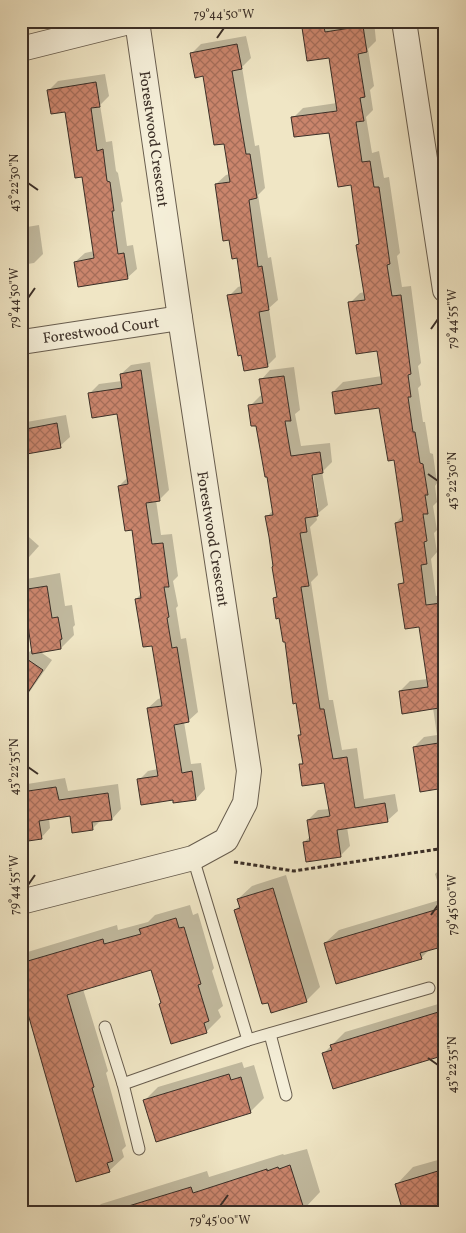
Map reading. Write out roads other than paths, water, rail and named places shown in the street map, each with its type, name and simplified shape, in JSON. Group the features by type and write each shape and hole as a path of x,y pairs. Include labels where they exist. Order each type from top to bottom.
{"street":[{"path":"21,49 133,21"},
{"name":"Forestwood Crescent","path":"21,902 203,852 226,840 245,803 249,770 180,318 138,21"},
{"path":"404,21 445,290"},
{"name":"Forestwood Court","path":"22,342 180,318"}],"lane":[{"path":"203,852 248,1040"},
{"path":"123,1084 248,1040 429,988"},
{"path":"105,1026 123,1084 139,1149"},
{"path":"270,1034 286,1095"}]}
